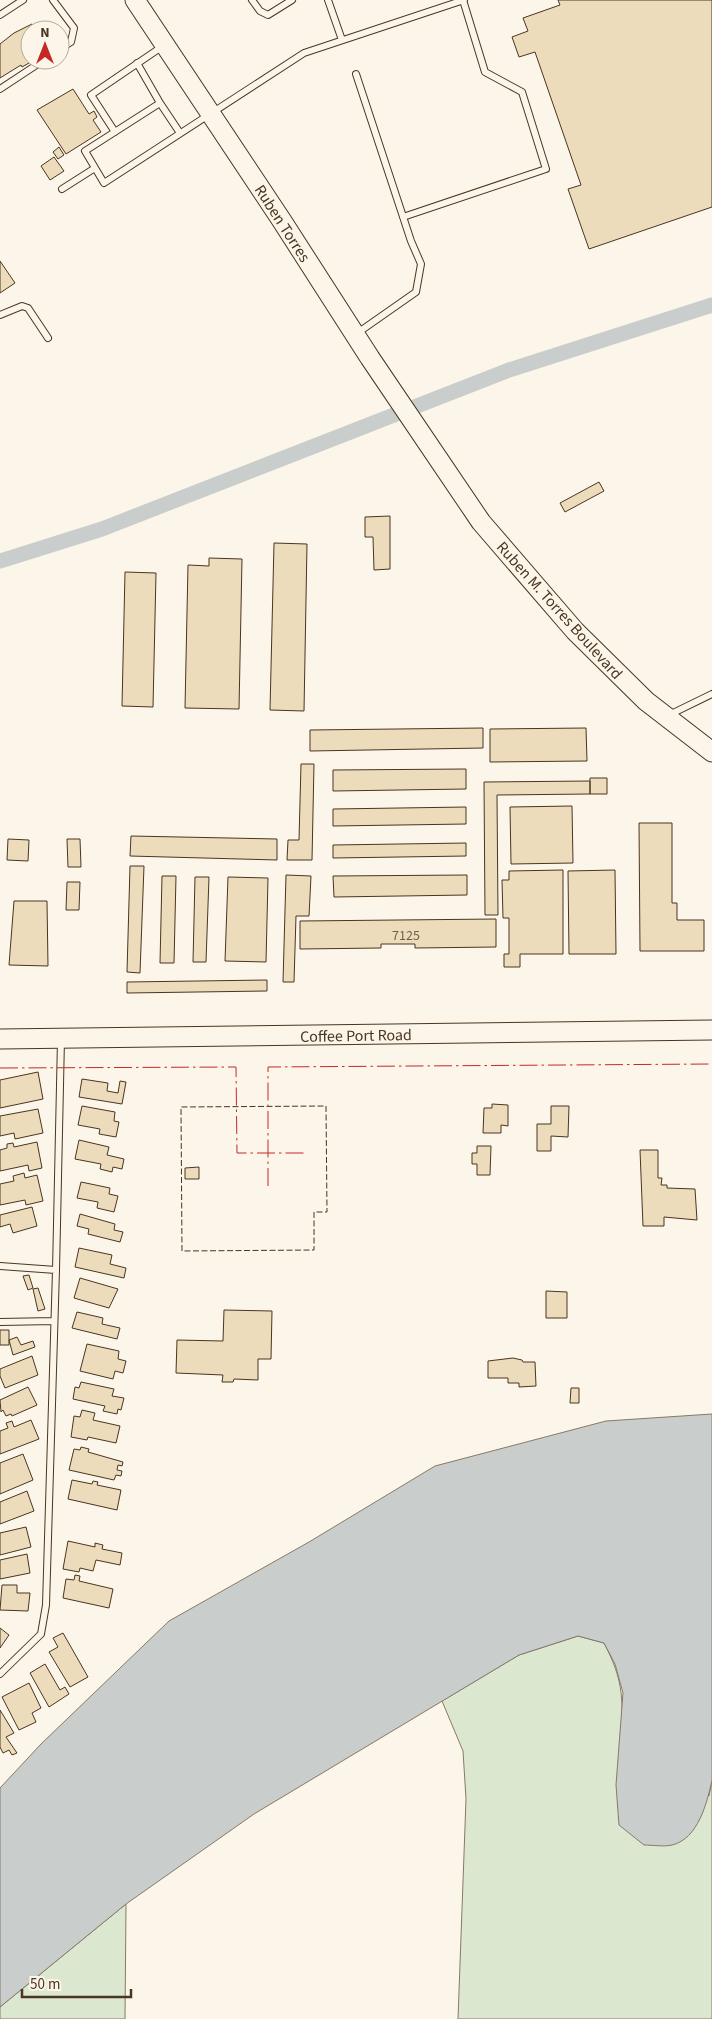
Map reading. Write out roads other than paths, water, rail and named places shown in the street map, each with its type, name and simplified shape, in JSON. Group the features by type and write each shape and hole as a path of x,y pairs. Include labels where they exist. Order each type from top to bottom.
{"main road":[{"name":"Ruben Torres","path":"134,0 431,447"},
{"name":"Ruben M. Torres Boulevard","path":"431,447 481,522 575,631 646,702 712,752"},
{"name":"Coffee Port Road","path":"0,1039 712,1030"}],"lane":[{"path":"0,15 23,0"},
{"path":"53,0 68,20"},
{"path":"252,0 260,12 268,15 292,0"},
{"path":"328,0 342,40"},
{"path":"160,103 85,151 104,183 304,53 463,0 485,72 522,92 546,169 403,217"},
{"path":"70,23 74,28 70,43"},
{"path":"115,132 91,95 164,45"},
{"path":"136,64 180,133"},
{"path":"0,90 29,70"},
{"path":"355,334 416,292 421,264 403,217 356,74"},
{"path":"62,189 95,168"},
{"path":"0,315 22,306 28,308 48,338"},
{"path":"665,716 712,694"},
{"path":"0,1674 41,1634 46,1605 61,1038"},
{"path":"0,1266 56,1270"},
{"path":"0,1322 54,1321"}],"waterway":[{"path":"0,561 102,529 509,370 712,305"}]}
